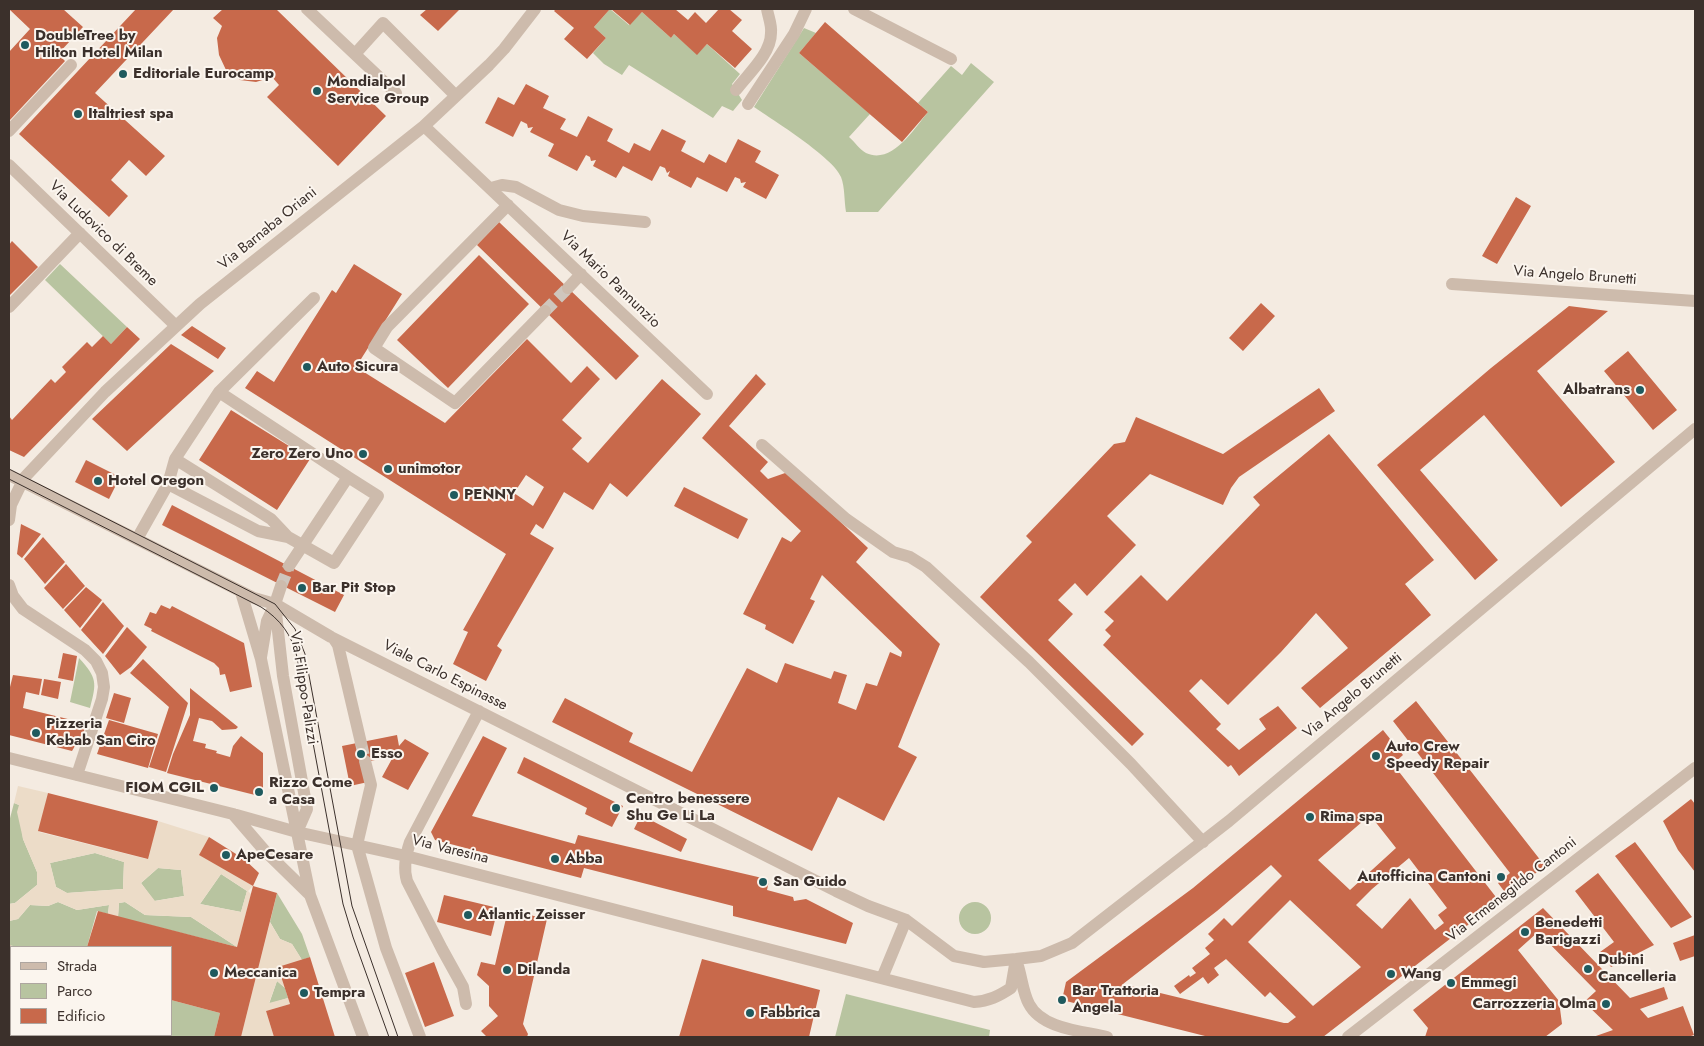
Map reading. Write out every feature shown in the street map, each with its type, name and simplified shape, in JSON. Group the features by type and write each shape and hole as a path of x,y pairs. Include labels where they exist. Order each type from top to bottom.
{"street":[{"path":"307,9 396,93"},
{"name":"Via Barnaba Oriani","path":"23,479 105,392 200,304 424,126 504,49 536,9"},
{"path":"736,90 767,50 772,30 767,9"},
{"path":"748,104 794,34 806,9"},
{"path":"854,9 951,59"},
{"path":"355,54 383,23 456,96"},
{"path":"9,131 71,65"},
{"name":"Via Mario Pannunzio","path":"424,126 707,394"},
{"name":"Via Ludovico di Breme","path":"9,165 176,326"},
{"name":"Via Mario Pannunzio","path":"491,188 502,185 516,187 559,210 583,216 645,222"},
{"path":"508,205 387,327 374,348 455,403 545,311"},
{"path":"9,306 80,233"},
{"path":"568,288 581,274"},
{"name":"Via Angelo Brunetti","path":"1452,284 1695,301"},
{"path":"137,539 168,484 175,459 219,392 314,298"},
{"path":"168,484 258,531 288,537 334,564 378,496 219,392"},
{"name":"Via Angelo Brunetti","path":"906,920 954,956 984,962 1041,956 1072,943 1203,842 1695,429"},
{"path":"762,445 846,519 893,552 910,557 926,566 1029,662 1131,764 1203,842"},
{"path":"175,459 271,519 288,537"},
{"name":"Viale Carlo Espinasse","path":"9,474 23,479 241,592 275,604 334,639 868,906 906,920"},
{"path":"289,566 348,477"},
{"path":"9,520 11,505 23,479"},
{"path":"9,585 13,596 23,609 85,650 96,661 102,673 104,687 102,699 77,775"},
{"path":"275,604 281,586"},
{"name":"Via Filippo Palizzi","path":"241,592 260,660 310,895 363,1037"},
{"name":"Via Filippo Palizzi","path":"260,660 267,621 275,604"},
{"name":"Via Filippo Palizzi","path":"275,604 283,676 307,809 297,832"},
{"path":"334,639 338,645 361,743"},
{"path":"466,1004 463,987 407,881 406,856 410,842 479,711"},
{"name":"Via Varesina","path":"9,758 233,814 297,832 406,856 974,1002 984,1002 1000,996 1011,988 1016,959"},
{"path":"366,762 371,785 357,845 386,948 420,1037"},
{"name":"Via Ermenegildo Cantoni","path":"1348,1037 1695,768"},
{"path":"233,814 264,850 310,895"},
{"path":"882,978 906,920"},
{"path":"1016,959 1029,1005 1039,1017 1052,1024 1107,1037"}],"green space":[{"path":"610,9 629,25 642,12 671,38 674,34 697,54 707,44 740,74 732,84 742,100 733,111 722,106 713,118 629,65 622,75 604,64 593,53 606,38 594,27"},
{"path":"804,28 816,33 799,53 870,114 849,137 866,153 885,154 893,150 909,136 928,112 918,103 951,66 962,75 971,63 994,82 878,212 846,212 842,181 836,169 802,140 754,107"},
{"path":"60,264 127,327 111,344 45,280"},
{"path":"79,658 94,681 94,692 90,708 70,702"},
{"path":"14,803 19,805 23,839 37,872 37,885 15,903 9,904 9,822"},
{"path":"95,853 124,862 123,889 67,893 56,887 50,863"},
{"path":"158,868 181,870 184,896 154,901 141,883"},
{"path":"221,874 247,891 241,912 200,904"},
{"path":"277,893 302,934 310,957 302,960 292,944 280,939 270,922"},
{"path":"58,902 77,910 109,905 108,914 97,911 87,946 9,945 9,921 18,919 30,905 48,906"},
{"path":"125,902 145,915 191,917 237,947 118,917 119,903"},
{"path":"975,902 981,903 986,907 990,912 990,924 986,929 981,933 975,934 969,933 964,929 960,924 959,918 960,912 964,907 969,903"},
{"path":"277,981 285,988 288,998 269,1004"},
{"path":"846,994 990,1030 989,1037 835,1037"},
{"path":"172,1000 220,1013 214,1037 145,1036 172,1036"}],"shaded area":[{"path":"18,786 48,793 39,832 147,859 158,821 209,837 200,855 253,886 248,891 251,894 237,947 191,917 145,915 125,902 119,903 118,917 108,914 109,905 77,910 58,902 48,906 30,905 18,919 9,921 9,904 15,903 37,885 37,872 23,839 17,812 19,805 14,803","holes":["95,853 124,862 123,889 67,893 56,887 50,863","158,868 181,870 184,896 155,901 141,883","221,874 247,891 241,912 200,904"]},
{"path":"270,922 280,939 292,944 302,960 285,988 277,981 269,1003 288,998 290,1004 266,1011 274,1037 241,1037"}],"building":[{"path":"9,9 63,9 83,27 58,54 65,61 9,121 9,52 30,29"},
{"name":"Italtriest spa","path":"136,9 174,9 95,93 165,156 146,176 129,160 111,180 128,196 109,217 19,134"},
{"name":"Mondialpol Service Group","path":"223,9 276,9 386,116 338,166 267,97 279,85 272,77 256,82 240,80 226,70 219,55 217,38 222,26 213,18"},
{"path":"427,9 460,9 438,31 420,15"},
{"path":"556,9 610,9 594,27 606,38 587,59 564,39 574,28 554,11"},
{"path":"611,9 675,9 688,20 695,12 706,23 719,9 729,9 742,20 732,31 752,49 735,68 707,44 697,55 674,34 671,38 642,12 630,25"},
{"path":"825,22 928,112 902,142 799,53"},
{"path":"526,84 549,96 543,108 566,119 560,129 577,137 588,116 613,129 607,141 629,153 634,143 650,151 662,129 686,141 681,151 704,163 709,154 726,163 738,139 761,151 755,162 779,175 766,199 743,187 746,182 741,183 740,179 735,177 727,192 697,177 691,188 668,176 670,171 667,173 665,168 660,166 652,181 623,166 616,178 593,166 596,160 591,161 590,157 586,155 577,171 548,156 554,144 530,132 533,127 528,128 527,124 521,121 513,137 485,123 498,97 514,105"},
{"path":"1516,197 1531,206 1497,264 1482,256"},
{"path":"499,222 639,356 616,380 477,245"},
{"path":"12,241 38,267 9,296 9,245"},
{"path":"479,255 529,304 448,388 397,340"},
{"path":"354,264 402,294 356,367 445,423 527,339 571,383 587,366 600,379 562,420 582,438 572,449 588,463 662,379 701,414 627,497 610,483 593,510 564,492 543,529 536,524 530,534 554,548 497,646 502,650 486,681 453,664 468,632 463,630 506,554 245,388 257,371 274,382 332,290 336,293","holes":["526,475 544,487 533,506 514,493"]},
{"path":"1261,303 1275,316 1243,351 1229,338"},
{"path":"1569,306 1608,311 1537,371 1615,462 1561,507 1484,415 1420,470 1498,560 1475,580 1377,465 1491,368"},
{"path":"192,326 226,348 218,359 181,335"},
{"path":"127,327 140,339 24,457 9,450 9,416 12,420 51,379 55,383 66,372 62,367 87,342 92,347 103,336 111,344"},
{"path":"171,344 214,371 127,451 92,419"},
{"name":"Albatrans","path":"1628,351 1677,410 1653,430 1604,371"},
{"path":"756,374 766,384 729,426 768,462 760,471 768,479 788,472 868,548 856,562 940,644 898,747 917,757 884,821 838,797 812,851 552,722 565,698 633,733 629,742 692,772 747,668 777,683 785,663 831,679 834,671 847,675 838,703 856,710 866,683 877,686 890,652 901,657 902,652 822,575 810,599 815,601 793,644 765,629 766,625 743,614 782,537 791,542 801,531 702,438"},
{"path":"1319,388 1335,411 1239,477 1223,505 1150,474 1107,516 1136,545 1087,596 1075,583 1058,600 1073,614 1048,640 1144,734 1132,746 980,597 1032,542 1026,536 1114,444 1125,442 1136,417 1223,454"},
{"path":"231,410 310,459 277,510 199,460"},
{"path":"1329,434 1434,560 1405,584 1431,615 1320,708 1301,688 1348,648 1316,613 1281,652 1228,705 1201,679 1189,691 1221,724 1216,729 1239,750 1266,729 1259,719 1278,706 1297,728 1239,776 1231,765 1228,767 1103,645 1111,636 1105,630 1114,621 1104,612 1141,575 1167,601 1260,505 1253,497"},
{"path":"86,460 120,477 109,499 75,482"},
{"path":"684,487 748,519 738,539 674,506"},
{"path":"172,505 344,595 335,612 162,525"},
{"path":"21,524 41,534 22,558 17,554"},
{"path":"43,537 65,562 45,584 24,559"},
{"path":"66,564 85,586 63,609 44,588"},
{"path":"86,587 102,600 80,628 64,610"},
{"path":"103,602 124,626 103,654 81,630"},
{"path":"161,605 170,609 172,606 244,643 252,687 230,692 225,674 220,675 219,668 214,663 151,631 152,629 144,625 150,612 156,614"},
{"path":"127,627 147,647 131,667 120,675 105,656"},
{"path":"63,653 77,656 73,681 58,678"},
{"path":"143,659 188,703 166,772 149,767 169,707 130,673"},
{"path":"13,675 42,679 39,695 26,692 23,708 88,724 72,751 9,735 9,691"},
{"path":"44,679 61,682 58,699 41,695"},
{"path":"190,688 238,727 236,729 222,730 212,721 199,718 193,741 206,744 205,748 230,757 233,746 241,736 263,753 263,790 255,795 167,773 190,715"},
{"path":"114,693 131,698 124,723 106,718"},
{"path":"1416,701 1545,866 1507,895 1498,883 1510,873 1393,721"},
{"path":"109,720 158,734 148,768 97,754"},
{"path":"1383,730 1403,755 1393,764 1499,901 1323,1037 1209,1037 1062,1000 1066,982 1193,888","holes":["1370,815 1396,848 1350,890 1318,860","1409,858 1447,908 1438,915 1444,923 1435,930 1410,898 1382,929 1356,905","1271,865 1282,876 1232,926 1224,918 1208,934 1214,940 1205,948 1210,954 1192,968 1196,973 1190,977 1189,975 1174,986 1180,994 1203,977 1208,984 1219,975 1214,968 1226,959 1265,997 1270,992 1296,1017 1288,1023 1123,984 1217,911","1290,900 1361,967 1313,1006 1248,942"]},
{"path":"397,735 399,746 405,739 429,753 408,790 382,777 393,757 363,762 368,782 350,786 342,746"},
{"path":"483,736 507,748 472,816 575,844 578,835 758,877 769,881 767,890 793,897 794,901 806,899 853,923 846,944 733,916 733,906 584,868 581,878 435,840 431,832"},
{"path":"524,757 623,806 612,827 585,814 587,808 517,773"},
{"path":"48,793 158,821 148,859 38,831"},
{"path":"1691,799 1695,804 1695,872 1678,850 1663,821"},
{"path":"641,815 687,839 681,852 634,829"},
{"path":"209,837 244,859 259,873 253,886 199,855"},
{"path":"1635,842 1692,917 1671,928 1615,856"},
{"path":"1598,873 1654,945 1611,967 1600,952 1614,942 1575,891"},
{"name":"Meccanica","path":"253,886 277,893 241,1037 214,1037 220,1013 172,1000 172,946 87,946 98,911 237,947"},
{"name":"Atlantic Zeisser","path":"444,895 498,908 491,936 437,922"},
{"path":"1543,908 1630,998 1664,987 1668,999 1640,1009 1648,1018 1683,1006 1694,1035 1688,1037 1593,1037 1613,1030 1584,1002 1596,991 1538,932 1518,950 1559,1001 1562,1024 1545,1037 1425,1037 1428,1028 1413,1010"},
{"name":"Dilanda","path":"508,910 547,919 523,1024 528,1034 527,1037 487,1037 481,1031 498,1016 489,1006 489,986 477,975 481,962 495,965"},
{"path":"1695,935 1695,956 1680,961 1673,943"},
{"path":"9,945 11,946 10,1036 146,1037 9,1037"},
{"name":"Tempra","path":"310,957 335,1037 274,1037 266,1011 290,1004 278,967"},
{"name":"Fabbrica","path":"702,959 820,990 809,1037 679,1037"},
{"path":"434,962 454,1016 425,1027 405,973"}],"tunnel":[{"path":"545,311 568,288"},
{"path":"281,586 289,566"},
{"path":"361,743 365,761"}],"tram line":[{"path":"9,469 275,604 295,629 305,654 352,906 398,1037"},
{"path":"9,479 261,607 284,628 292,642 297,657 343,904 389,1037"}],"place":[{"name":"DoubleTree by Hilton Hotel Milan","path":"25,45"},
{"name":"Editoriale Eurocamp","path":"123,74"},
{"name":"Mondialpol Service Group","path":"317,91"},
{"name":"Italtriest spa","path":"78,114"},
{"name":"Auto Sicura","path":"307,367"},
{"name":"Albatrans","path":"1640,390"},
{"name":"Zero Zero Uno","path":"363,454"},
{"name":"unimotor","path":"388,469"},
{"name":"Hotel Oregon","path":"98,481"},
{"name":"PENNY","path":"454,495"},
{"name":"Bar Pit Stop","path":"302,588"},
{"name":"Pizzeria Kebab San Ciro","path":"36,733"},
{"name":"Esso","path":"361,754"},
{"name":"Auto Crew Speedy Repair","path":"1376,756"},
{"name":"FIOM CGIL","path":"214,788"},
{"name":"Rizzo Come a Casa","path":"259,792"},
{"name":"Centro benessere Shu Ge Li La","path":"616,808"},
{"name":"Rima spa","path":"1310,817"},
{"name":"ApeCesare","path":"226,855"},
{"name":"Abba","path":"555,859"},
{"name":"Autofficina Cantoni","path":"1501,877"},
{"name":"San Guido","path":"763,882"},
{"name":"Atlantic Zeisser","path":"468,915"},
{"name":"Benedetti Barigazzi","path":"1525,932"},
{"name":"Dubini Cancelleria","path":"1588,969"},
{"name":"Dilanda","path":"507,970"},
{"name":"Meccanica","path":"214,973"},
{"name":"Wang","path":"1391,974"},
{"name":"Emmegi","path":"1451,983"},
{"name":"Tempra","path":"304,993"},
{"name":"Bar Trattoria Angela","path":"1062,1000"},
{"name":"Carrozzeria Olma","path":"1606,1004"},
{"name":"Fabbrica","path":"750,1013"}]}
